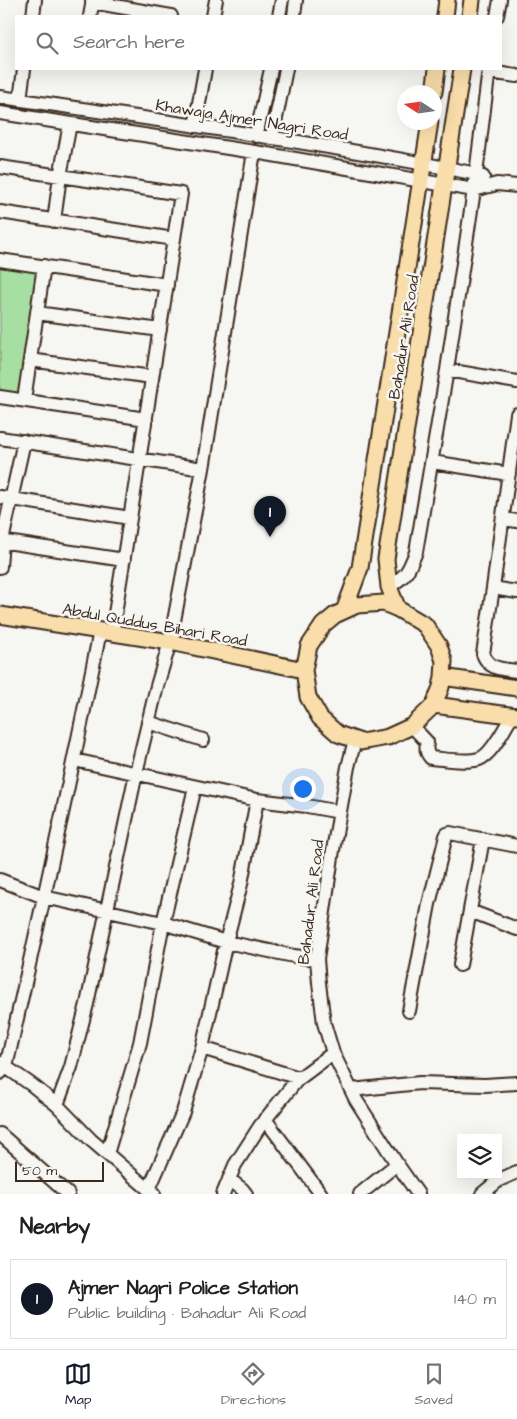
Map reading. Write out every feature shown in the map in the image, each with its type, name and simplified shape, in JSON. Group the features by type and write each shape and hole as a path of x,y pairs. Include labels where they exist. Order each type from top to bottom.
{"main road":[{"path":"445,15 447,0"},
{"path":"470,15 472,0"},
{"path":"435,85 437,70"},
{"name":"Bahadur Ali Road","path":"398,609 389,587 386,559 462,70"},
{"name":"Bahadur Ali Road","path":"344,610 360,568 429,130"},
{"path":"384,603 425,625 438,646 444,661 444,677 441,687 434,704 412,726 388,736 361,742 338,734 320,718 308,696 304,670 309,646 322,625 344,610 357,605 384,603"},
{"name":"Abdul Quddus Bihari Road","path":"0,616 170,642 304,670"},
{"path":"444,677 517,688"},
{"path":"434,704 514,716"}],"street":[{"path":"32,15 35,0"},
{"path":"213,15 216,0"},
{"path":"279,15 282,0"},
{"path":"294,15 296,0"},
{"path":"497,15 500,0"},
{"path":"90,15 92,1 166,15"},
{"path":"20,100 24,70"},
{"path":"195,126 205,70"},
{"path":"256,136 271,70"},
{"path":"272,138 286,70"},
{"path":"389,587 404,577 410,568 416,552 447,370 477,174 489,70 517,76"},
{"name":"Khawaja Ajmer Nagri Road","path":"0,97 272,138 424,164 477,174 497,184"},
{"name":"Khawaja Ajmer Nagri Road","path":"0,113 254,152 474,190 497,184 517,186"},
{"path":"54,221 70,124"},
{"path":"57,1106 71,1067 87,1004 136,773 170,642 203,469 254,152"},
{"path":"0,167 181,194 124,560 74,760 44,897 2,1068 32,1085 151,1192 183,1112 202,1048 241,884 258,800"},
{"path":"0,212 174,239"},
{"path":"0,260 167,285"},
{"path":"24,400 44,266"},
{"path":"37,313 160,330"},
{"path":"30,360 152,377"},
{"path":"447,370 517,382"},
{"path":"0,397 146,419"},
{"path":"517,414 483,654 486,662 492,666 517,671"},
{"path":"0,438 203,469"},
{"path":"0,567 6,498 24,441"},
{"path":"432,462 509,474"},
{"path":"6,498 130,518"},
{"path":"503,519 517,521"},
{"path":"1,541 124,560"},
{"path":"493,588 517,592"},
{"path":"412,726 427,742 427,754 431,758 476,760 481,759 493,746 514,716"},
{"path":"148,722 203,740"},
{"name":"Bahadur Ali Road","path":"355,740 348,767 333,850 318,959 324,1023 333,1053 356,1100 418,1194"},
{"path":"74,760 258,800 340,812"},
{"path":"107,1154 140,1043 163,923 195,786"},
{"path":"409,1011 429,904 447,834 517,846"},
{"path":"460,965 484,839"},
{"path":"0,880 44,897 163,923 226,942 318,959"},
{"path":"470,911 517,929"},
{"path":"202,1048 299,1078"},
{"path":"223,1194 235,1164 265,1119 299,1078 333,1053"},
{"path":"351,1090 420,1083 485,1085 517,1083"},
{"path":"265,1119 321,1194"},
{"path":"0,1134 68,1194"},
{"path":"360,1194 397,1164"},
{"path":"482,1194 499,1180 517,1172"},
{"path":"229,1180 246,1194"}],"green space":[{"path":"0,260 44,266 24,400 0,397"}],"place":[{"name":"Ajmer Nagri Police Station","path":"270,537"}]}
